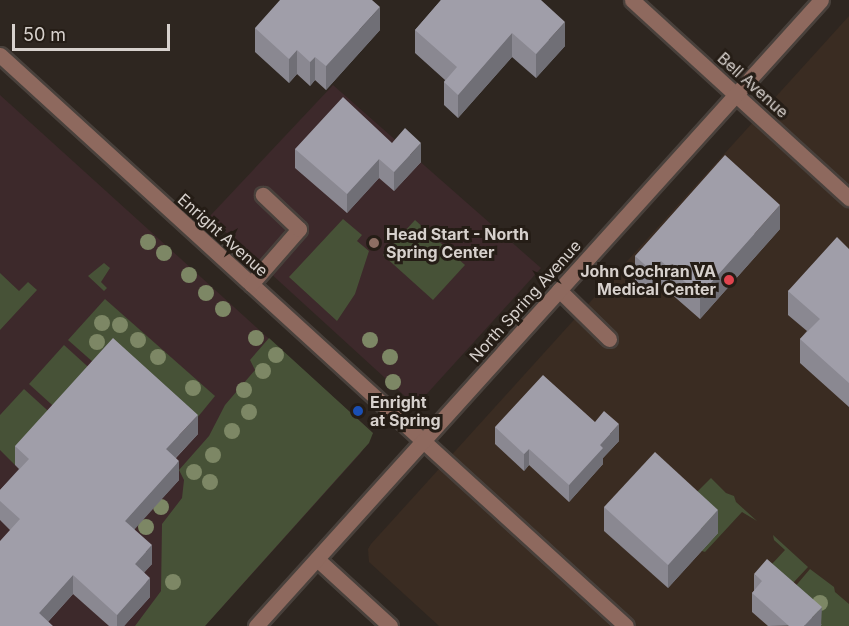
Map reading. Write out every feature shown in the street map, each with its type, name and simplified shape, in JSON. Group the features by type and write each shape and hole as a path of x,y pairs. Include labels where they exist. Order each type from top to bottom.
{"street":[{"name":"Bell Avenue","path":"632,0 849,198"},
{"name":"North Spring Avenue","path":"256,626 821,0"},
{"name":"Enright Avenue","path":"0,55 626,626"},
{"path":"251,284 299,228 263,195"},
{"path":"559,290 609,339"},
{"path":"317,559 390,626"}],"shaded area":[{"name":"John Cochran VA Medical Center","path":"849,16 849,626 439,626 369,562 368,549 371,544"},
{"name":"Head Start - North Spring Center","path":"333,85 541,268 424,397 415,401 408,399 209,217"},
{"path":"0,95 373,433 360,454 205,626 0,626"}],"green space":[{"path":"343,219 362,235 357,241 369,251 355,294 337,321 289,277"},
{"path":"415,220 465,265 433,300 383,255"},
{"path":"104,263 110,268 101,282 107,288 104,291 88,276"},
{"path":"0,273 19,291 28,282 37,290 0,330"},
{"path":"105,299 215,396 197,418 102,370 68,340"},
{"path":"269,338 373,433 369,443 205,626 135,626 161,591 162,524 182,498 184,480 179,470 209,436 225,405 255,370 250,360"},
{"path":"64,345 97,375 62,414 29,384"},
{"path":"24,389 57,419 15,465 0,450 0,415"},
{"path":"711,478 726,493 734,496 736,502 757,521 742,512 705,552 702,551 694,495"},
{"path":"773,535 808,567 793,583 771,565 785,550 774,540"},
{"path":"810,569 834,587 835,592 849,604 849,626 821,626 793,589"}],"building":[{"path":"280,0 372,0 380,7 326,66 315,57 310,62 297,50 289,59 255,28"},
{"path":"441,0 541,0 565,22 536,54 512,33 458,95 444,82 457,67 415,30"},
{"path":"343,97 392,143 405,128 421,143 394,172 379,159 347,194 295,149"},
{"path":"725,155 780,205 700,295 661,261 652,271 635,256"},
{"path":"837,237 849,249 849,383 800,339 820,319 788,291"},
{"path":"113,338 198,415 166,449 179,461 125,521 152,545 135,564 150,578 117,615 73,575 39,613 53,626 0,626 0,541 20,519 0,501 0,490 29,459 15,446"},
{"path":"543,375 595,422 604,411 619,424 600,445 603,448 569,485 529,449 524,454 495,427"},
{"path":"655,452 718,510 668,565 604,507"},
{"path":"767,559 822,607 804,626 789,626 752,593 762,581 754,574"}],"place":[{"name":"Head Start - North Spring Center","path":"374,243"},
{"name":"John Cochran VA Medical Center","path":"729,280"},
{"name":"Enright at Spring","path":"358,411"}]}
